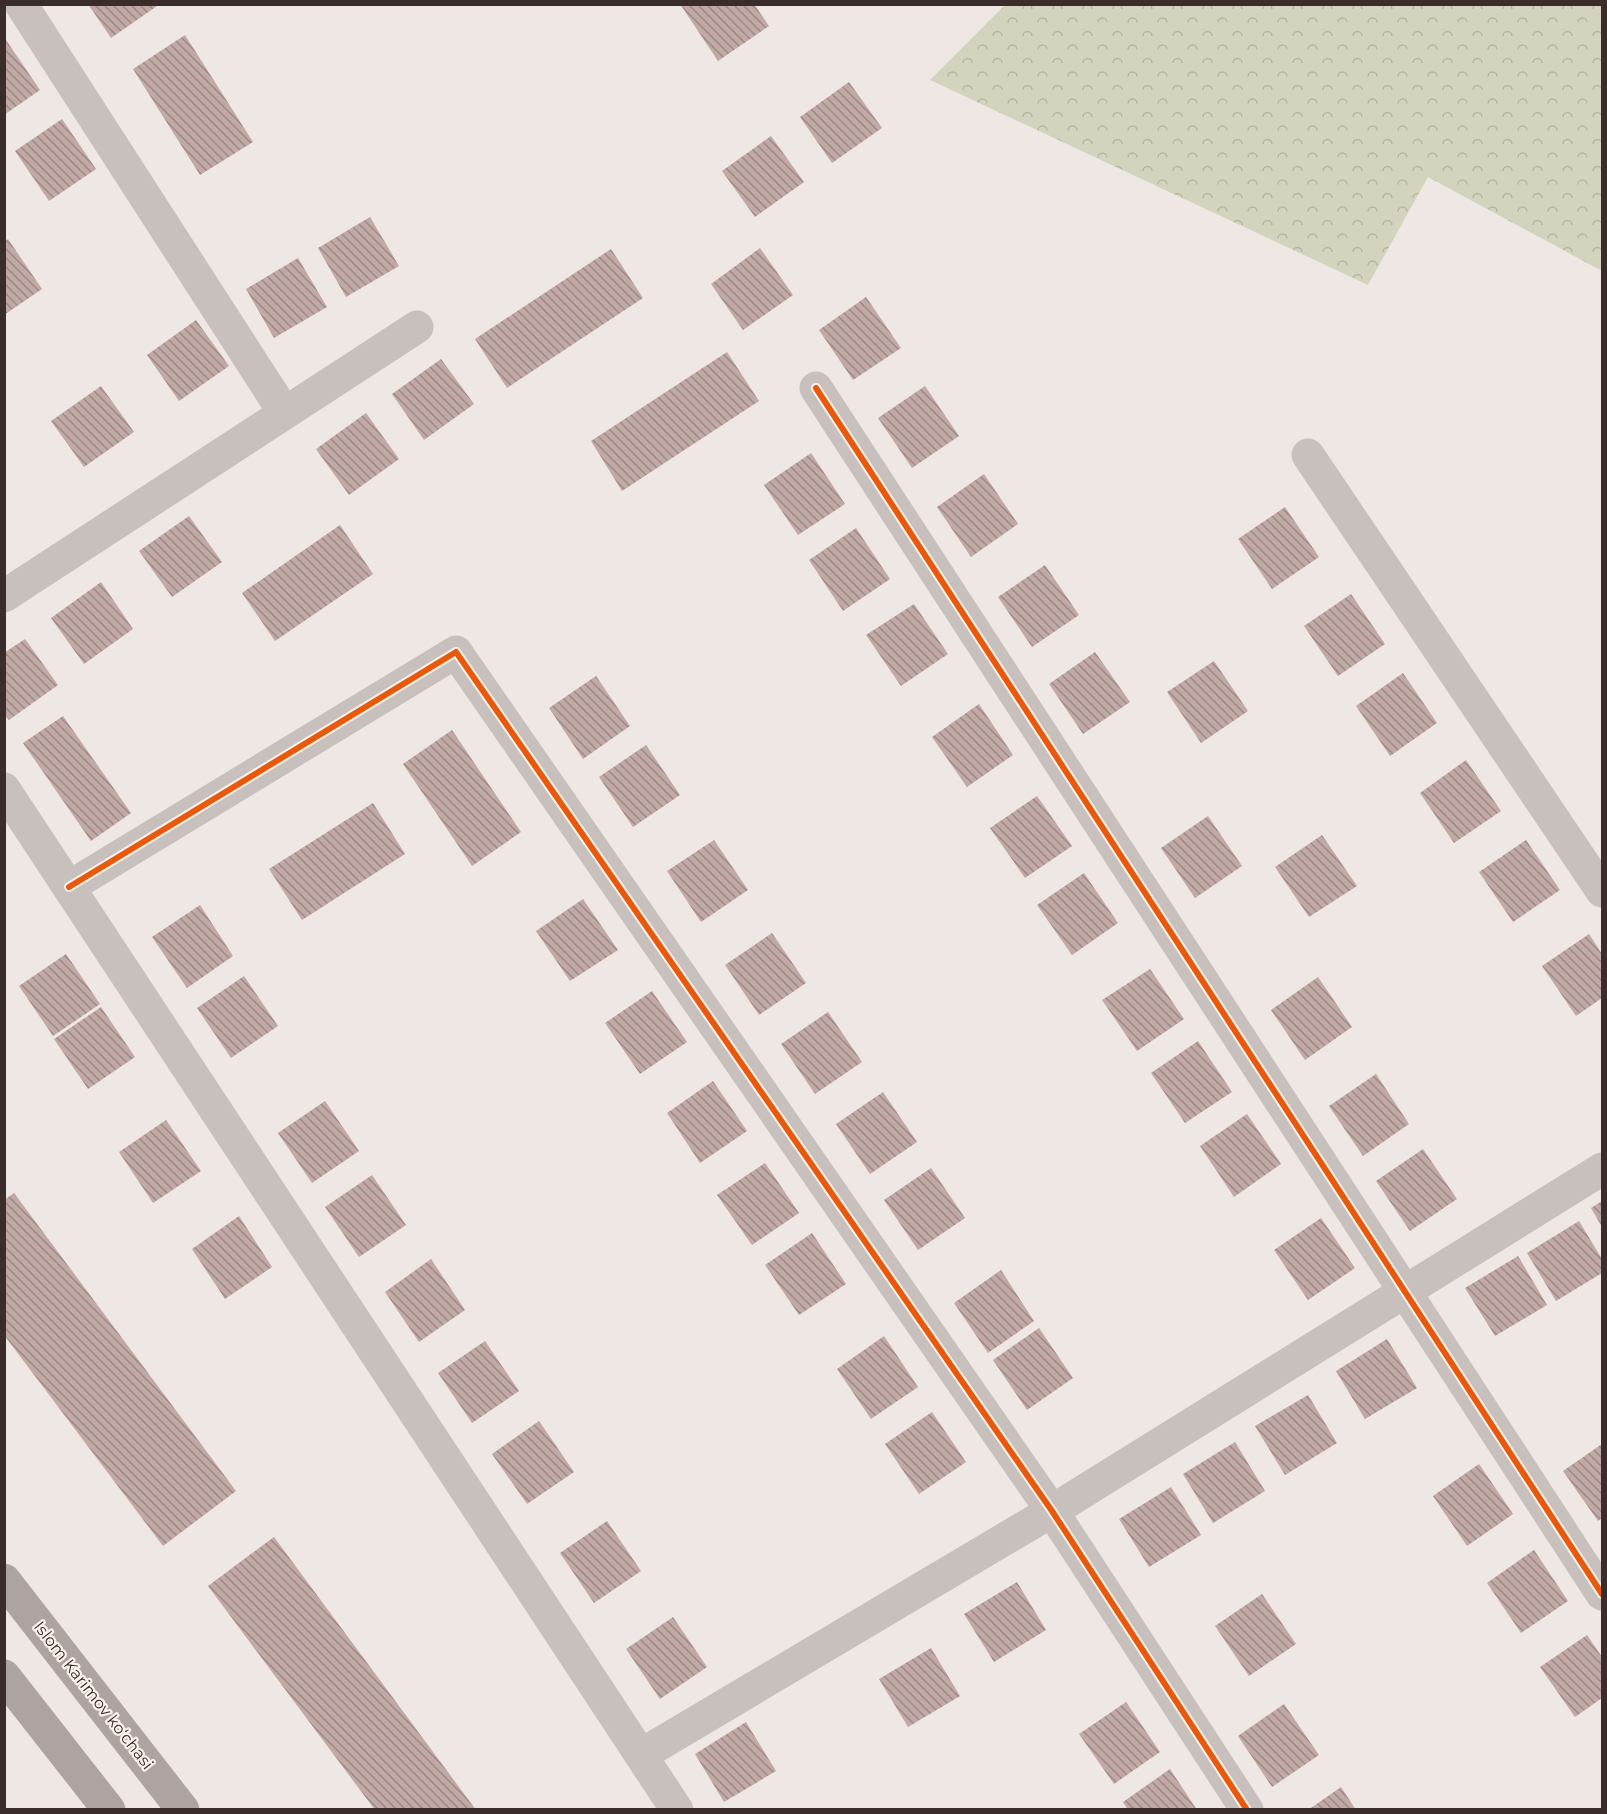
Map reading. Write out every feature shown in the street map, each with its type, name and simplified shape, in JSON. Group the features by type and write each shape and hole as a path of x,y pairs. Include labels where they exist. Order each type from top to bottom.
{"main road":[{"name":"Islom Karimov ko‘chasi","path":"4,1580 183,1809"},
{"path":"4,1676 109,1809"}],"street":[{"path":"21,4 284,412"},
{"path":"4,596 417,327"},
{"path":"816,388 1602,1594"},
{"path":"1308,455 1602,891"},
{"path":"69,887 456,652 1052,1511 1247,1809"},
{"path":"4,789 677,1809"},
{"path":"641,1755 1052,1511 1602,1169"}],"green space":[{"path":"1005,5 1602,5 1602,271 1428,177 1368,285 930,80"}],"building":[{"path":"88,4 160,4 111,38"},
{"path":"680,4 754,4 769,26 718,61"},
{"path":"185,35 253,142 200,175 133,69"},
{"path":"6,40 40,90 4,115 4,41"},
{"path":"849,82 882,128 832,163 800,117"},
{"path":"62,119 96,169 49,201 15,151"},
{"path":"771,136 804,182 755,217 722,171"},
{"path":"370,217 399,266 346,297 318,248"},
{"path":"8,239 42,289 4,315 4,242"},
{"path":"760,248 793,295 743,330 711,284"},
{"path":"611,249 643,298 507,388 475,339"},
{"path":"298,258 327,307 274,338 246,289"},
{"path":"866,297 901,348 853,380 819,330"},
{"path":"196,320 229,366 179,401 147,355"},
{"path":"727,352 759,401 622,491 591,441"},
{"path":"441,359 474,404 424,440 392,394"},
{"path":"101,386 134,432 84,467 51,421"},
{"path":"925,386 959,436 912,468 878,418"},
{"path":"366,413 399,459 349,495 316,449"},
{"path":"811,453 845,504 798,535 764,485"},
{"path":"984,474 1018,524 971,557 937,507"},
{"path":"1285,507 1319,557 1272,589 1238,539"},
{"path":"189,516 222,562 172,597 139,551"},
{"path":"340,525 373,574 275,641 242,593"},
{"path":"856,528 890,579 843,611 809,560"},
{"path":"1045,565 1079,615 1032,647 998,597"},
{"path":"101,582 133,629 84,664 51,618"},
{"path":"1351,594 1385,644 1338,676 1304,626"},
{"path":"914,604 948,654 901,686 866,635"},
{"path":"25,639 58,685 9,720 4,714 4,653"},
{"path":"1095,652 1130,702 1083,734 1049,684"},
{"path":"1214,661 1248,711 1201,743 1167,692"},
{"path":"1403,673 1437,723 1390,756 1356,706"},
{"path":"596,676 630,726 583,759 549,708"},
{"path":"979,704 1013,755 967,787 932,737"},
{"path":"63,716 131,813 91,841 23,743"},
{"path":"452,730 521,832 472,866 403,764"},
{"path":"646,745 680,795 633,827 599,777"},
{"path":"1466,760 1501,811 1454,843 1420,793"},
{"path":"1037,796 1072,846 1025,878 990,828"},
{"path":"373,803 405,854 302,920 269,869"},
{"path":"1208,816 1242,866 1195,898 1161,848"},
{"path":"1322,835 1357,886 1309,917 1275,867"},
{"path":"714,840 748,890 701,922 667,871"},
{"path":"1526,840 1560,890 1513,922 1479,872"},
{"path":"1084,873 1118,923 1072,955 1037,905"},
{"path":"583,899 618,950 570,981 536,931"},
{"path":"200,905 233,956 187,988 152,937"},
{"path":"772,933 806,983 759,1015 725,965"},
{"path":"1589,934 1602,954 1602,998 1576,1016 1542,966"},
{"path":"66,954 100,1004 53,1036 19,986"},
{"path":"1150,969 1184,1019 1137,1051 1102,1000"},
{"path":"244,976 278,1026 231,1058 197,1008"},
{"path":"1318,977 1352,1027 1305,1060 1271,1010"},
{"path":"652,991 687,1042 640,1074 605,1023"},
{"path":"101,1007 135,1057 88,1089 54,1039"},
{"path":"828,1012 862,1062 815,1094 781,1044"},
{"path":"1198,1041 1232,1092 1185,1123 1151,1073"},
{"path":"1376,1074 1409,1124 1363,1156 1329,1106"},
{"path":"713,1081 747,1131 700,1163 667,1113"},
{"path":"883,1092 917,1142 870,1174 836,1124"},
{"path":"325,1101 359,1151 312,1183 278,1133"},
{"path":"1247,1114 1281,1164 1234,1197 1200,1146"},
{"path":"166,1120 201,1171 153,1203 119,1152"},
{"path":"1423,1149 1457,1199 1410,1231 1376,1181"},
{"path":"765,1163 799,1213 752,1245 717,1195"},
{"path":"931,1168 965,1218 918,1250 884,1200"},
{"path":"372,1175 406,1225 359,1257 325,1207"},
{"path":"14,1193 236,1491 163,1546 4,1335 4,1200"},
{"path":"1602,1201 1602,1227 1591,1208"},
{"path":"239,1216 272,1267 225,1299 192,1249"},
{"path":"1321,1218 1355,1268 1308,1300 1274,1250"},
{"path":"1579,1221 1602,1259 1602,1273 1556,1301 1527,1253"},
{"path":"812,1233 846,1284 799,1315 765,1265"},
{"path":"1518,1256 1547,1305 1495,1336 1465,1288"},
{"path":"431,1259 465,1310 419,1342 385,1292"},
{"path":"1001,1270 1034,1321 988,1353 954,1303"},
{"path":"1039,1328 1073,1378 1027,1410 993,1360"},
{"path":"884,1336 918,1387 871,1419 837,1369"},
{"path":"1387,1339 1417,1388 1365,1419 1336,1371"},
{"path":"485,1341 519,1391 472,1423 438,1373"},
{"path":"1308,1395 1337,1443 1285,1475 1255,1426"},
{"path":"932,1412 966,1462 919,1494 885,1444"},
{"path":"539,1421 574,1472 527,1504 492,1454"},
{"path":"1235,1442 1265,1491 1213,1523 1183,1474"},
{"path":"1602,1444 1602,1518 1598,1521 1563,1471"},
{"path":"1479,1464 1513,1514 1467,1546 1433,1496"},
{"path":"1171,1487 1201,1535 1149,1567 1119,1519"},
{"path":"607,1521 641,1571 594,1603 560,1553"},
{"path":"274,1537 476,1810 375,1810 208,1586"},
{"path":"1534,1550 1568,1601 1521,1633 1487,1583"},
{"path":"1017,1582 1046,1630 994,1662 964,1614"},
{"path":"1262,1594 1296,1644 1249,1676 1215,1626"},
{"path":"673,1617 707,1667 660,1699 626,1649"},
{"path":"1587,1635 1602,1657 1602,1698 1575,1717 1540,1667"},
{"path":"931,1648 960,1696 908,1727 879,1679"},
{"path":"1126,1702 1160,1752 1114,1784 1079,1734"},
{"path":"1284,1704 1319,1755 1272,1787 1238,1736"},
{"path":"746,1722 776,1771 724,1802 695,1754"},
{"path":"1170,1769 1197,1810 1128,1810 1123,1802"},
{"path":"1341,1787 1356,1810 1308,1810"}],"cycle path":[{"path":"816,388 1602,1594"},
{"path":"69,887 456,652 1052,1511 1247,1810"}]}
